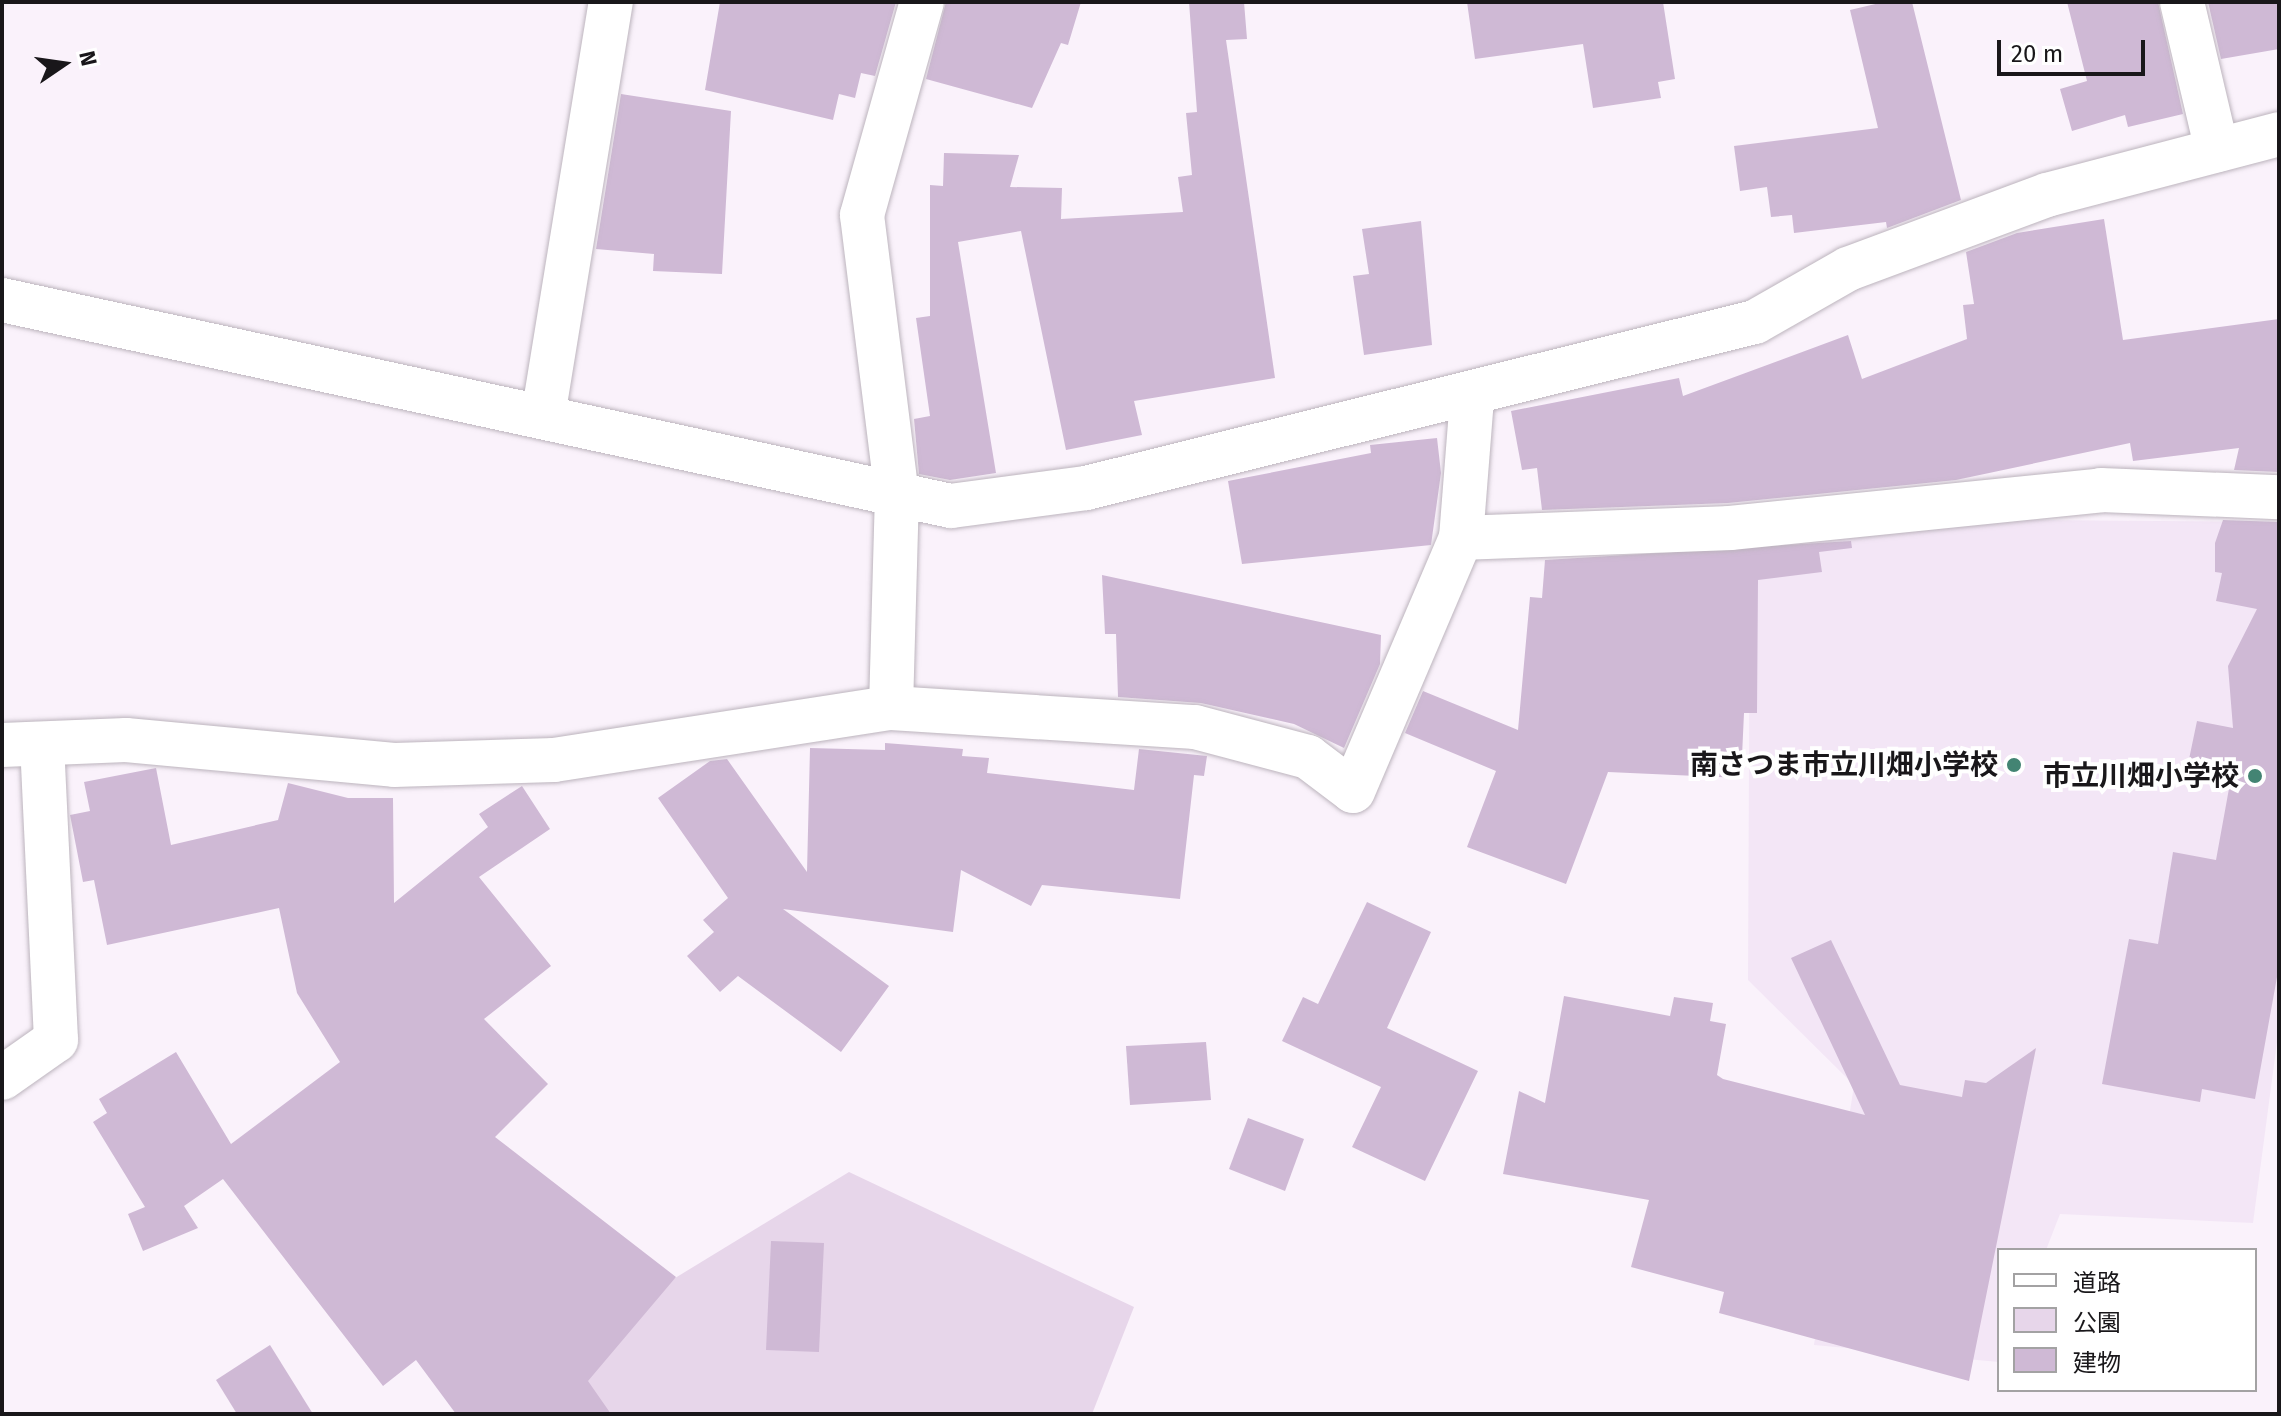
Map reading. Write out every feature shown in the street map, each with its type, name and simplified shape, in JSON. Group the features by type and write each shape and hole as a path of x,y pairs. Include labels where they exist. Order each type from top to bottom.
{"street":[{"path":"543,416 611,2"},
{"path":"891,708 897,496 862,215 922,2"},
{"path":"2182,2 2217,150"},
{"path":"2,300 951,506 1086,488 1472,398 1755,322 1848,269 2004,211 2279,134"},
{"path":"2,1078 56,1040 22,745 126,740 394,765 554,760 891,708 1195,727 1308,757 1353,791 1461,538 1472,398"},
{"path":"1461,538 1730,528 2101,490 2279,497"}],"shaded area":[{"name":"南さつま市立川畑小学校","path":"1919,519 2279,522 2279,1027 2253,1223 2060,1214 2047,1248 1997,1248 1997,1362 1814,1345 1854,1085 1748,980 1750,549"}],"green space":[{"path":"849,1172 1134,1307 1092,1414 452,1414"}],"building":[{"path":"720,2 896,2 875,76 861,73 855,98 839,94 833,120 705,90"},
{"path":"946,2 1081,2 1068,45 1061,43 1032,108 926,79"},
{"path":"1189,2 1244,2 1247,39 1226,40 1275,378 1134,401 1142,435 1066,450 1021,231 958,242 996,473 950,480 919,474 914,419 930,416 916,318 930,316 930,185 943,186 944,153 1019,155 1010,187 1062,188 1061,219 1183,212 1178,177 1192,175 1186,113 1197,112"},
{"path":"1467,2 1663,2 1675,79 1658,82 1661,98 1593,108 1583,44 1475,59"},
{"path":"1884,2 1912,2 1961,200 1887,228 1886,222 1794,233 1792,215 1771,217 1767,187 1740,191 1734,146 1878,128 1850,10"},
{"path":"2067,2 2158,2 2183,114 2128,127 2125,115 2072,131 2060,89 2087,81"},
{"path":"2208,2 2279,2 2279,49 2221,59"},
{"path":"621,94 731,111 722,274 653,271 654,254 596,249"},
{"path":"2104,219 2123,340 2279,319 2279,472 2234,470 2239,448 2133,461 2130,443 1956,480 1728,503 1542,510 1537,468 1522,470 1511,411 1679,378 1683,396 1848,335 1862,379 1967,339 1963,305 1974,304 1966,252 2017,233"},
{"path":"1421,221 1432,345 1364,355 1353,276 1369,274 1362,229"},
{"path":"1437,438 1441,473 1431,545 1242,564 1228,481 1371,453 1370,445"},
{"path":"2223,520 2279,522 2279,966 2255,1099 2202,1089 2200,1102 2102,1084 2129,939 2158,944 2173,852 2216,860 2232,772 2188,764 2197,721 2233,728 2228,666 2257,609 2216,601 2222,573 2215,572 2215,543"},
{"path":"1851,541 1852,548 1819,552 1822,572 1758,580 1757,713 1744,713 1741,778 1608,772 1566,884 1467,847 1496,771 1405,733 1423,691 1518,730 1530,597 1542,598 1545,560"},
{"path":"1102,575 1381,635 1380,664 1344,748 1294,724 1201,703 1118,697 1116,634 1105,634"},
{"path":"885,743 963,749 962,756 989,758 987,773 1134,790 1139,749 1207,756 1204,776 1194,775 1180,899 1042,885 1031,906 961,870 953,932 783,909 889,986 841,1052 738,976 720,992 687,956 714,932 703,920 728,898 658,798 710,761 727,759 807,872 810,748 885,750"},
{"path":"156,768 171,845 278,820 288,783 348,798 393,798 394,903 488,827 479,814 522,786 550,829 479,877 551,966 484,1019 548,1084 495,1137 676,1277 588,1381 611,1414 456,1414 416,1360 383,1386 223,1179 184,1206 198,1228 143,1251 128,1214 145,1207 93,1122 107,1113 99,1099 176,1052 231,1144 340,1062 297,993 279,908 107,945 94,880 83,882 70,815 90,811 84,782"},
{"path":"1367,902 1431,932 1387,1028 1478,1071 1425,1181 1352,1147 1381,1087 1282,1041 1303,997 1318,1004"},
{"path":"1831,940 1900,1085 1962,1097 1965,1080 1986,1083 2036,1048 1969,1381 1719,1313 1724,1292 1631,1267 1649,1200 1503,1174 1519,1091 1545,1103 1564,996 1670,1016 1674,997 1713,1003 1710,1021 1726,1024 1717,1075 1865,1115 1791,958"},
{"path":"1206,1042 1211,1100 1130,1105 1126,1046"},
{"path":"1248,1118 1304,1139 1285,1191 1229,1169"},
{"path":"771,1241 824,1243 819,1352 766,1350"},
{"path":"270,1345 313,1414 237,1414 216,1380"}],"place":[{"name":"南さつま市立川畑小学校","path":"2014,765"},
{"name":"市立川畑小学校","path":"2255,776"}]}
